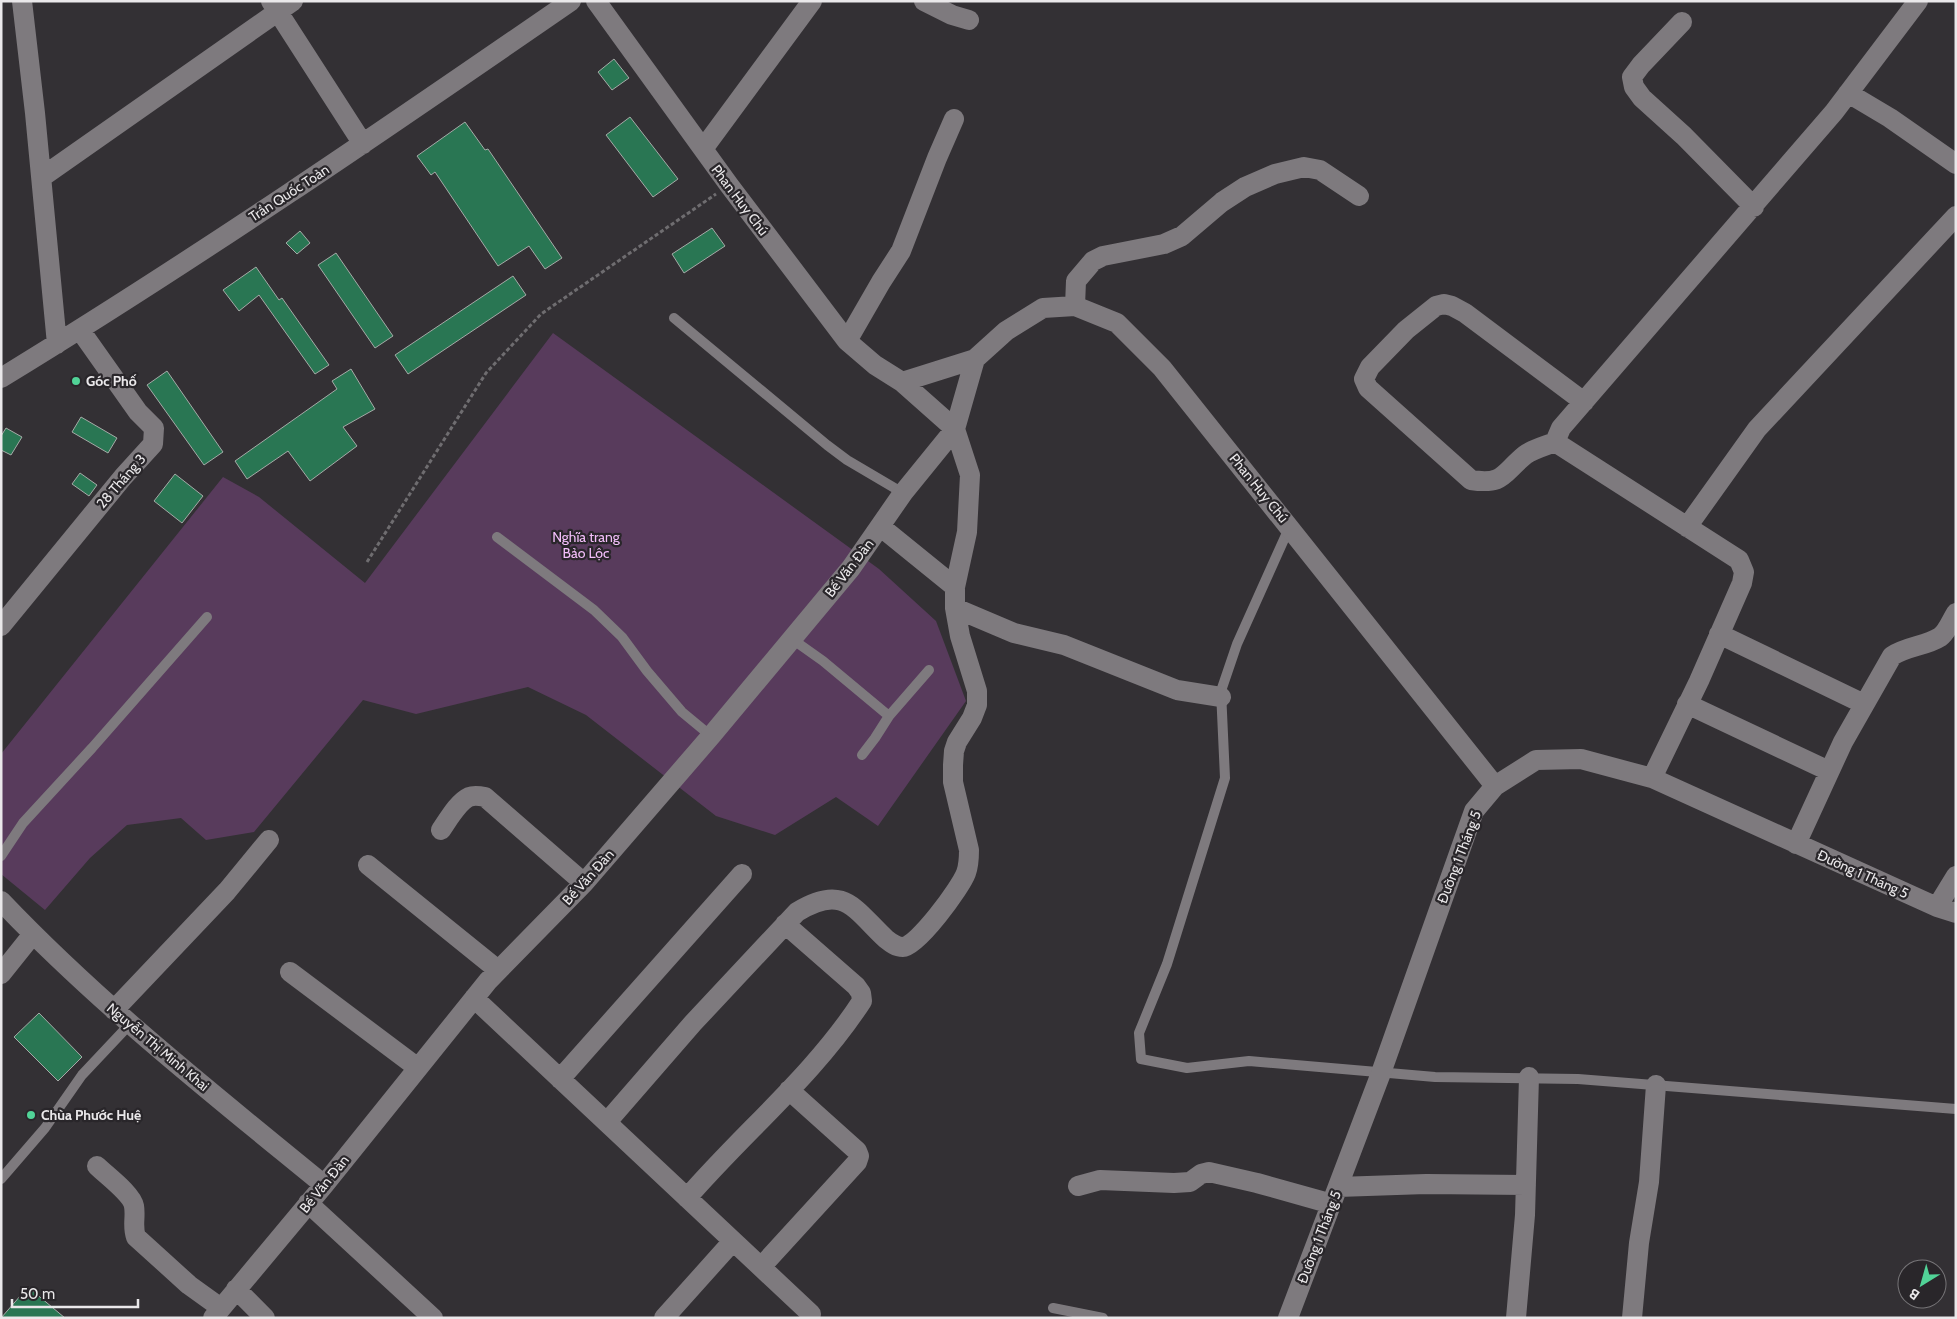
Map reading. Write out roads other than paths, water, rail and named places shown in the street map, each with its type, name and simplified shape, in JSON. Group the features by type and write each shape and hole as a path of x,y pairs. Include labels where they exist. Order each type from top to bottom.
{"street":[{"path":"22,1 42,177 57,344"},
{"name":"Trần Quốc Toản","path":"1,378 80,330 363,144 571,1"},
{"name":"Phan Huy Chú","path":"596,1 729,185 847,341 875,365 902,382 955,429"},
{"path":"703,149 812,1"},
{"path":"924,1 952,15 969,20"},
{"path":"1584,402 1465,313 1444,304 1436,306 1406,330 1370,367 1364,379 1368,388 1470,480 1487,482 1499,480 1527,453 1554,442 1561,428 1584,402 1754,207 1848,93 1918,1"},
{"path":"42,177 281,5 363,144"},
{"path":"1682,22 1640,65 1632,77 1634,87 1642,98 1684,136 1754,207"},
{"path":"1848,93 1890,118 1956,164"},
{"path":"847,341 901,251 936,158 954,119"},
{"path":"1075,306 1076,281 1093,261 1102,256 1164,244 1182,236 1222,202 1245,187 1275,174 1304,167 1320,170 1359,196"},
{"path":"1687,527 1757,429 1956,216"},
{"name":"Phan Huy Chú","path":"975,359 1006,331 1043,308 1075,306 1117,324 1162,368 1290,526 1495,786"},
{"name":"28 Tháng 3","path":"1,626 123,477 154,444 154,428 138,412 80,330"},
{"path":"902,382 975,359"},
{"path":"607,1122 693,1023 797,912 813,902 831,899 846,901 856,907 893,945 903,947 912,945 920,937 960,886 969,861 969,850 954,782 954,751 977,705 977,691 960,636 955,608 955,587 967,532 970,475 955,429 975,359"},
{"name":"Bế Văn Đàn","path":"217,1313 324,1185 474,998 498,970 584,883 792,639 851,568 904,493 955,429"},
{"path":"1554,442 1739,560 1744,572 1742,583 1720,634 1652,778"},
{"path":"881,527 955,587"},
{"path":"955,608 1014,633 1064,645 1177,690 1221,697"},
{"path":"1796,844 1864,704 1892,656 1901,650 1942,636 1956,614"},
{"path":"1720,634 1864,704"},
{"path":"1687,704 1830,771"},
{"name":"Đường 1 Tháng 5","path":"1288,1318 1381,1073 1474,811 1495,786 1536,760 1581,759 1652,778 1946,910"},
{"path":"441,830 468,797 485,797 584,883"},
{"path":"114,1010 227,891 269,840"},
{"path":"368,865 498,970"},
{"path":"560,1079 742,874"},
{"path":"1946,910 1956,876"},
{"name":"Nguyễn Thị Minh Khai","path":"1,901 33,934 114,1010 324,1185"},
{"path":"687,1198 789,1090 845,1027 862,1001 861,993 856,986 785,924"},
{"path":"1,974 33,934"},
{"path":"290,972 418,1068"},
{"path":"474,998 811,1314"},
{"path":"1516,1318 1525,1215 1530,1077"},
{"path":"1632,1318 1639,1244 1649,1182 1656,1085"},
{"path":"761,1267 857,1162 859,1156 857,1151 789,1090"},
{"path":"97,1166 134,1204 133,1229 136,1237 217,1313"},
{"path":"1078,1186 1100,1180 1190,1182 1201,1174 1209,1172 1257,1183 1335,1196 1426,1184 1526,1185"},
{"path":"308,1203 433,1318"},
{"path":"664,1318 733,1241"},
{"path":"236,1289 265,1318"}],"lane":[{"path":"674,318 827,445 847,460 904,493"},
{"path":"1290,526 1237,644 1220,691 1226,778 1167,964 1139,1033 1141,1059 1187,1068 1249,1061 1435,1077 1578,1079 1956,1109"},
{"path":"497,537 594,610 622,637 647,672 682,712 711,736"},
{"path":"1,856 23,823 207,617"},
{"path":"792,639 889,716"},
{"path":"862,755 889,716 929,670"},
{"path":"1,1179 45,1128 82,1075 130,1024"},
{"path":"1053,1308 1104,1318"}],"place":[{"name":"Góc Phố","path":"76,381"},
{"name":"Chùa Phước Huệ","path":"31,1115"}],"park label":[{"name":"Nghĩa trang Bảo Lộc","path":"586,546"}]}
